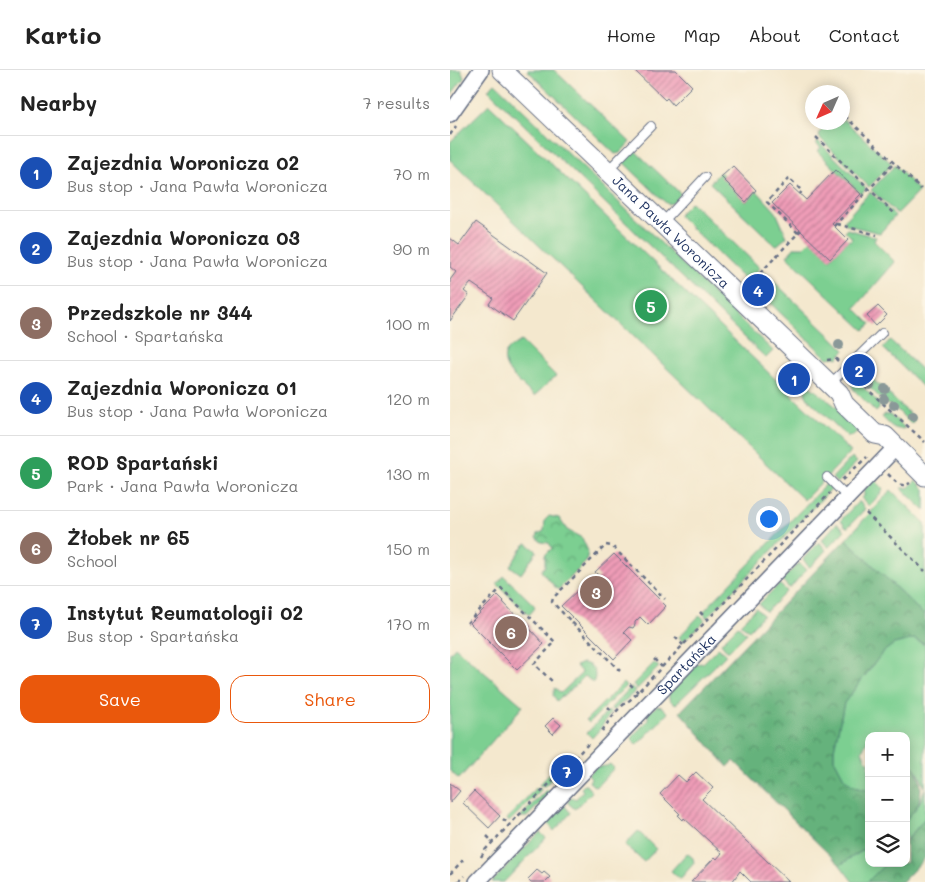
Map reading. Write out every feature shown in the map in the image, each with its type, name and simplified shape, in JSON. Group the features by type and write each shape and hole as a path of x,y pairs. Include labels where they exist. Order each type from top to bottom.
{"street":[{"path":"450,114 481,70"},
{"name":"Jana Pawła Woronicza","path":"503,70 834,388 853,395 884,425 891,441 920,477"},
{"name":"Spartańska","path":"471,879 891,441"}],"lane":[{"path":"607,171 651,126"},
{"path":"661,223 705,177"},
{"path":"834,388 846,369 882,333"},
{"path":"826,477 842,492"}],"path":[{"path":"850,121 921,189"},
{"path":"816,137 896,215"},
{"path":"877,235 836,225 894,164"},
{"path":"748,286 799,231 767,202 789,178 802,191 800,194"},
{"path":"826,360 836,359 925,442"},
{"path":"477,862 485,850 602,731 614,713 638,692 708,620 842,492 866,457"},
{"path":"884,470 897,484 902,486 920,477"},
{"path":"866,513 925,571"},
{"path":"620,670 552,602 553,598 606,545 609,545 665,599"},
{"path":"467,623 501,588 555,642 534,664 552,682"},
{"path":"700,612 708,620"},
{"path":"675,638 683,645"},
{"path":"654,659 662,667"},
{"path":"630,684 638,692"},
{"path":"608,707 614,713"},
{"path":"504,819 510,825"},
{"path":"487,836 493,842"},
{"path":"450,874 464,860"},
{"path":"458,882 471,879"}],"green space":[{"path":"450,70 461,70 464,78 450,96"},
{"path":"527,70 554,70 630,142 620,153 615,154"},
{"path":"495,83 773,351 766,358 488,90"},
{"path":"489,104 851,452 804,500 450,160 450,142"},
{"path":"850,125 892,164 869,187 819,137 822,130 850,130"},
{"path":"818,141 866,188 861,194 817,151 821,148 816,143"},
{"path":"633,149 681,194 672,203 667,204 623,162"},
{"path":"895,165 919,191 897,214 871,190"},
{"path":"720,172 723,175 722,177 746,202 757,191 776,212 787,237 776,246 710,183"},
{"path":"870,192 895,216 880,233 847,225 844,221"},
{"path":"691,202 760,268 747,282 679,216"},
{"path":"847,229 876,237 874,241 895,262 855,308 871,324 864,330 787,256 795,247 804,247 811,240 830,259 852,238 845,231"},
{"path":"764,272 845,350 838,358 827,358 763,296 766,292 756,281"},
{"path":"890,340 925,373 925,389 883,348"},
{"path":"521,341 556,376 534,396 518,381 505,363 507,351"},
{"path":"862,369 915,419 911,424 896,409 885,403 856,374"},
{"path":"853,377 879,403 879,409 876,412 854,390 851,384"},
{"path":"807,384 862,427 852,436 847,436 808,399 805,393"},
{"path":"885,414 890,414 905,428 898,429 892,427 882,417"},
{"path":"852,457 857,462 837,483 832,478"},
{"path":"874,479 882,487 883,491 869,506 861,498 864,496 864,490"},
{"path":"916,480 925,489 925,511 901,488 908,488"},
{"path":"827,483 832,488 707,618 703,612"},
{"path":"891,490 925,523 925,616 846,539"},
{"path":"858,502 865,509 846,527 841,520"},
{"path":"549,516 559,518 567,530 582,538 588,551 586,562 558,590 541,571 545,566 545,555 552,548 549,543 541,542 537,537 538,534 544,531 545,520"},
{"path":"837,523 845,530 829,547 822,540"},
{"path":"846,539 925,616 925,644 914,639 894,644 883,652 844,703 834,749 834,759 844,778 852,785 865,789 865,849 840,865 734,761 728,767 680,712"},
{"path":"526,543 537,551 521,574 510,566"},
{"path":"818,543 826,550 810,567 803,559"},
{"path":"799,563 806,570 790,588 782,580"},
{"path":"504,576 534,605 535,608 529,615 497,584"},
{"path":"779,584 787,591 765,611 759,604"},
{"path":"756,608 763,615 749,630 741,625 741,623"},
{"path":"700,615 705,620 683,642 679,637"},
{"path":"738,626 746,634 727,651 721,643"},
{"path":"914,639 925,645 925,788 919,774 910,762 910,732 865,732 865,745 862,751 865,758 865,789 852,785 844,778 834,759 834,749 844,703 883,652 894,644"},
{"path":"455,647 523,706 459,779 450,771 450,653"},
{"path":"718,648 725,653 725,656 675,705 669,699 669,693 695,664 703,663"},
{"path":"582,663 589,665 594,670 593,683 585,676 557,701 553,695 555,688 561,693 582,673 576,666"},
{"path":"654,663 659,667 637,689 633,684"},
{"path":"623,683 626,686 589,723 586,720"},
{"path":"631,687 636,691 613,711 611,708"},
{"path":"657,706 662,707 668,713 636,744 631,738 648,720 648,713"},
{"path":"608,711 611,713 592,738 587,733"},
{"path":"567,755 568,761 545,786 539,785"},
{"path":"910,761 918,774 921,786 917,807 910,815"},
{"path":"610,764 614,768 596,787 589,782 591,778 588,775 596,767"},
{"path":"584,785 592,792 575,809 568,801 572,797 576,799 583,791 581,788"},
{"path":"536,788 542,789 509,822 507,819"},
{"path":"925,788 925,818 910,836 910,815 920,802"},
{"path":"547,789 550,793 527,817 520,817"},
{"path":"562,803 571,813 554,831 547,822 548,818"},
{"path":"925,818 925,858 902,882 867,882 882,867 910,867 910,836"},
{"path":"638,831 656,849 644,862 625,845"},
{"path":"540,832 546,838 504,882 492,882"},
{"path":"865,849 865,867 882,867 867,882 853,882 840,865"},
{"path":"687,853 693,858 694,863 680,879 671,871"}],"building":[{"path":"634,70 676,70 692,86 673,105 667,98 665,100"},
{"path":"733,166 756,190 746,202 721,177"},
{"path":"835,170 861,194 832,224 848,240 830,259 772,203 790,185 806,200"},
{"path":"476,222 547,273 513,321 489,304 493,298 471,283 464,291 469,295 450,321 450,280 456,272 450,267 450,238 459,245"},
{"path":"878,306 887,315 876,326 867,316"},
{"path":"614,554 666,606 648,625 640,617 635,622 633,628 629,627 624,632 632,640 614,659 561,606 580,588 584,592 588,589 590,582 600,577 595,572"},
{"path":"498,595 522,622 524,620 530,626 529,628 544,644 517,670 470,623"},
{"path":"553,718 561,725 553,734 545,726"},
{"path":"696,772 713,788 702,799 789,882 751,882 740,871 732,882 691,882 715,857 717,859 722,853 684,818 683,820 678,815 680,814 660,794 678,775 686,782"},
{"path":"450,783 460,791 450,803"},
{"path":"474,791 500,816 489,828 463,803"},
{"path":"537,870 542,874 544,872 550,877 545,882 531,882 528,879"}],"place":[{"name":"Zajezdnia Woronicza 01","path":"758,290"},
{"name":"ROD Spartański","path":"651,306"},
{"name":"Zajezdnia Woronicza 03","path":"859,370"},
{"name":"Zajezdnia Woronicza 02","path":"794,379"},
{"name":"Przedszkole nr 344","path":"596,592"},
{"name":"Żłobek nr 65","path":"511,632"},
{"name":"Instytut Reumatologii 02","path":"567,771"}]}
